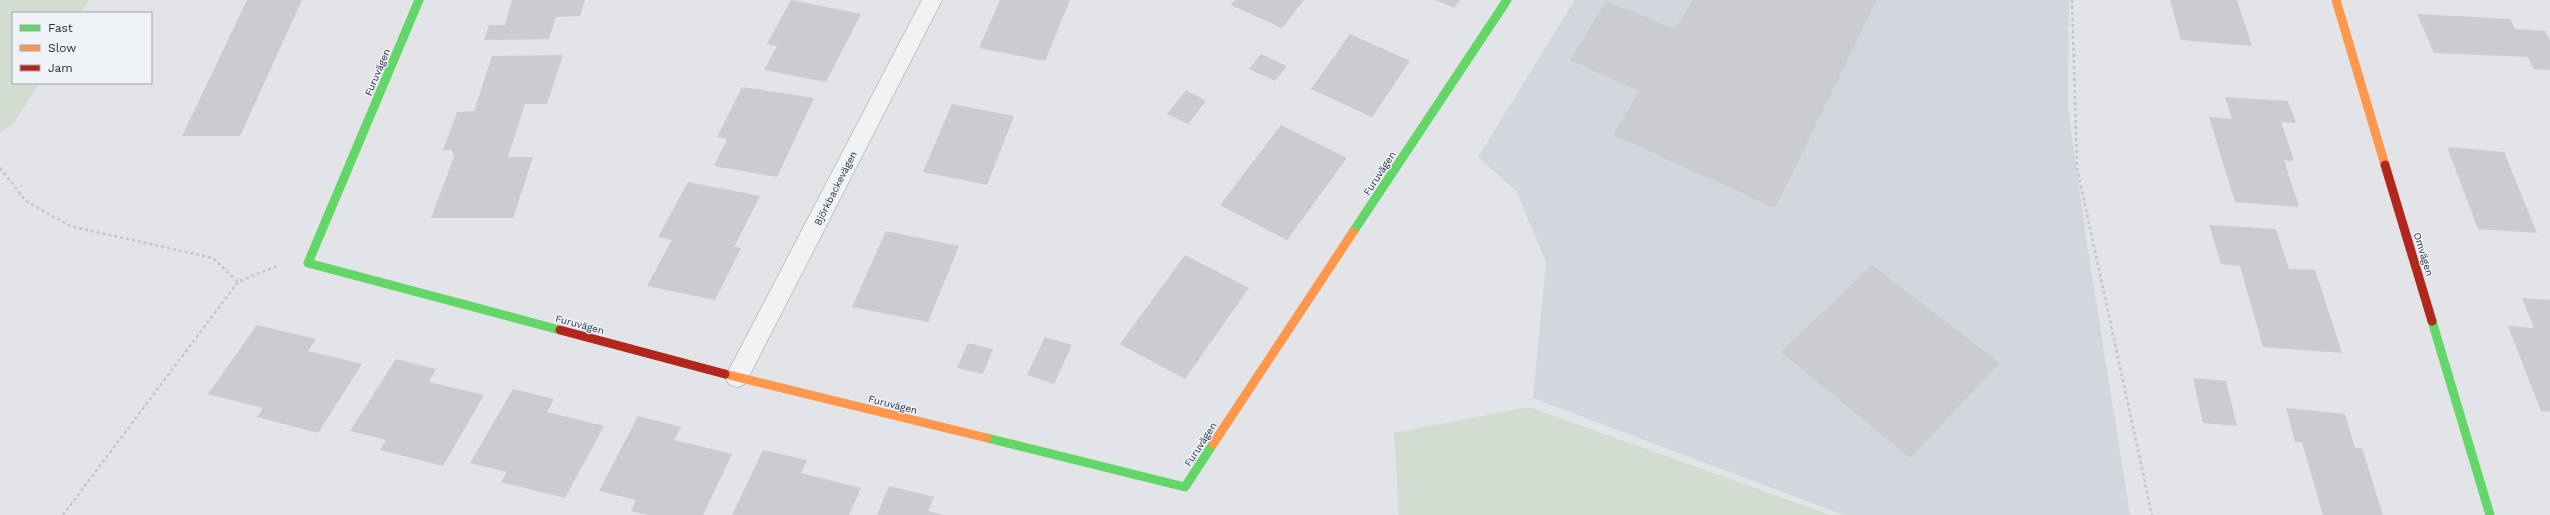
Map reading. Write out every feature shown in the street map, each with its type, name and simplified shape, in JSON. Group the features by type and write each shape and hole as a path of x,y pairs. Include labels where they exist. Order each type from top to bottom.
{"street":[{"name":"Furuvägen","path":"419,0 308,263 737,377 1185,487 1507,0"},
{"name":"Björkbackevägen","path":"737,377 932,0"},
{"name":"Omvägen","path":"2336,0 2490,515"}],"path":[{"path":"2072,0 2077,168 2152,515"},
{"path":"0,168 26,201 70,226 213,258 238,282"},
{"path":"63,515 238,282 270,267 308,263"}],"shaded area":[{"path":"0,0 89,0 82,12 12,12 12,84 38,84 14,123 0,133"},
{"path":"1575,0 2069,0 2068,108 2087,244 2130,515 1844,515 1533,398 1546,262 1516,191 1478,157"},
{"path":"1529,407 1830,515 1399,515 1394,433"}],"building":[{"path":"247,0 302,0 240,136 182,136"},
{"path":"512,0 585,0 580,16 556,17 549,39 484,40 489,25 505,25"},
{"path":"791,0 861,14 826,82 764,70 777,46 767,44"},
{"path":"1000,0 1070,0 1045,61 979,48"},
{"path":"1235,0 1304,0 1282,28 1231,5"},
{"path":"1435,0 1460,0 1454,8"},
{"path":"1693,0 1877,0 1775,208 1613,135 1639,91 1570,60 1606,1 1675,29"},
{"path":"2170,0 2237,0 2252,46 2181,40"},
{"path":"2417,14 2510,19 2515,29 2545,31 2550,41 2550,70 2534,69 2528,57 2434,53"},
{"path":"1350,34 1410,61 1372,117 1311,89"},
{"path":"1261,54 1287,66 1275,81 1249,69"},
{"path":"563,55 547,104 525,104 508,157 533,157 513,218 431,218 454,157 452,150 443,150 457,112 474,111 492,56"},
{"path":"742,87 814,98 777,177 714,166 727,139 717,137"},
{"path":"1186,90 1206,101 1188,124 1167,114"},
{"path":"2225,97 2288,101 2296,123 2281,122 2294,161 2284,160 2299,207 2235,202 2209,117 2232,119"},
{"path":"952,104 1014,116 987,185 923,172"},
{"path":"1281,125 1347,158 1287,240 1220,205"},
{"path":"2447,147 2504,152 2537,233 2478,229"},
{"path":"688,182 760,196 734,247 741,248 715,300 647,286 672,240 658,237"},
{"path":"2209,225 2276,229 2289,269 2315,270 2342,353 2263,347 2240,266 2221,264"},
{"path":"886,231 959,246 928,322 852,307"},
{"path":"1185,255 1249,288 1185,379 1120,344"},
{"path":"1872,265 2000,363 1910,458 1781,352"},
{"path":"2522,298 2550,300 2550,412 2541,411 2508,326 2534,328"},
{"path":"257,325 316,339 308,351 362,364 318,433 257,417 263,408 208,394"},
{"path":"1045,337 1072,345 1054,384 1027,375"},
{"path":"968,343 993,349 983,374 957,368"},
{"path":"396,359 436,369 429,382 484,395 443,466 380,450 386,440 350,431"},
{"path":"2193,378 2226,381 2237,426 2203,423"},
{"path":"513,389 554,399 547,412 604,426 565,498 501,482 507,472 470,463"},
{"path":"2286,408 2345,414 2355,448 2362,448 2383,515 2323,515 2302,442 2295,442"},
{"path":"638,416 681,427 674,440 732,454 703,515 648,515 631,511 636,500 599,491"},
{"path":"763,450 807,460 801,473 861,488 849,515 732,515"},
{"path":"889,486 934,497 928,511 944,515 877,515"}],"traffic: fast":[{"path":"419,0 308,263 560,330"},
{"path":"1353,232 1507,0"},
{"path":"2432,321 2490,515"},
{"path":"987,438 1185,487 1213,444"}],"traffic: slow":[{"path":"2336,0 2385,165"},
{"path":"1213,444 1353,232"},
{"path":"725,374 987,438"}],"traffic: jam":[{"path":"2385,165 2432,321"},
{"path":"560,330 725,374"}]}
